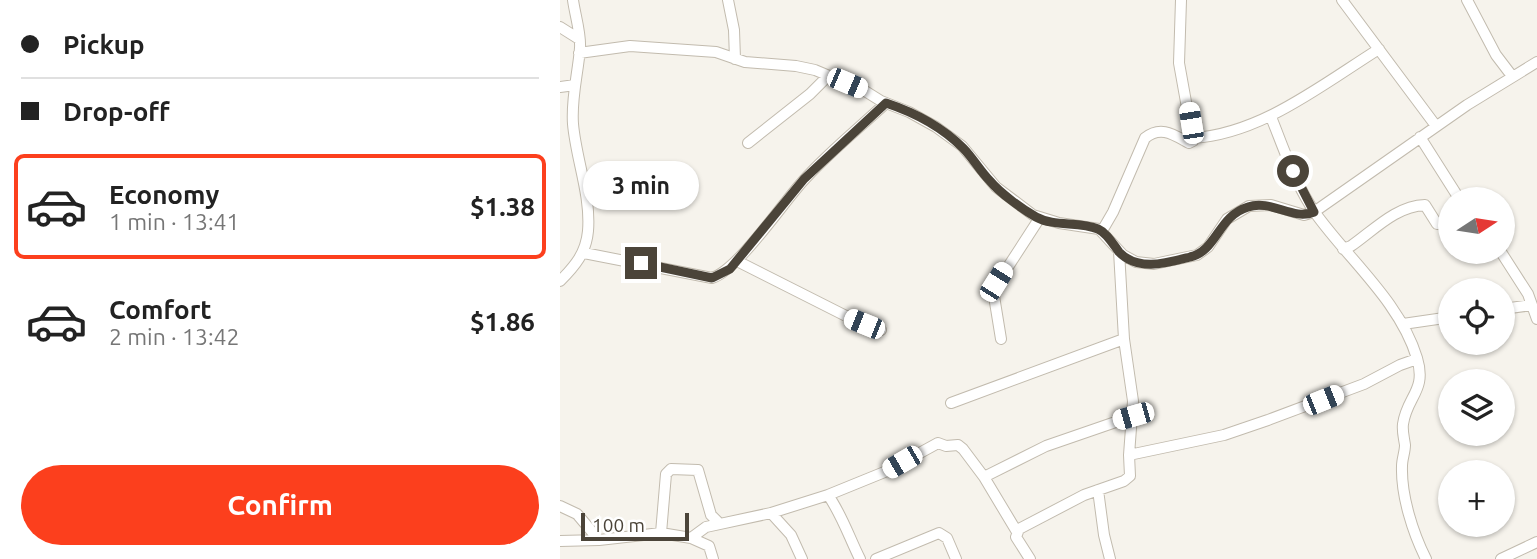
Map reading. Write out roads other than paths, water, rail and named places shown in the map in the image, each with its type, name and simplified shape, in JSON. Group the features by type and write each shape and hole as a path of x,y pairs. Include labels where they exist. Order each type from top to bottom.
{"street":[{"path":"560,281 575,267 584,253 588,231 587,208 573,128 572,101 579,39 573,0"},
{"path":"728,0 735,37 735,60"},
{"path":"1181,0 1179,63 1193,138"},
{"path":"1342,0 1436,126"},
{"path":"1468,0 1496,55 1512,76"},
{"path":"560,27 579,39"},
{"path":"579,53 640,47 716,51 735,60 796,66 828,76 909,112 946,133 966,151 996,187 1039,219 1102,231 1119,251 1136,262 1149,265 1193,257 1203,252 1227,219 1249,206 1271,205 1304,215 1314,212 1436,126 1537,62"},
{"path":"1102,231 1145,138 1153,132 1161,131 1189,143 1193,138 1208,137 1271,117 1379,49"},
{"path":"748,144 828,76"},
{"path":"560,87 575,85"},
{"path":"584,253 712,278 730,269 804,179 886,103"},
{"path":"1271,117 1293,171 1314,212 1403,324 1417,359 1420,385 1405,414 1402,464 1413,527 1426,559"},
{"path":"1420,137 1452,187"},
{"path":"1343,249 1394,215 1419,205 1425,205 1438,224"},
{"path":"1001,338 993,290 1039,219"},
{"path":"1017,532 1022,527 1098,490 1128,479 1133,401 1124,339 1119,251"},
{"path":"737,261 836,311 881,330"},
{"path":"1510,264 1518,275 1537,319"},
{"path":"1515,307 1532,305"},
{"path":"1403,324 1438,319"},
{"path":"950,403 1124,339"},
{"path":"1129,455 1224,435 1364,384 1417,359"},
{"path":"984,477 1046,446 1133,416"},
{"path":"691,538 703,528 771,513 828,495 887,471 936,443 960,447 984,477 1030,559"},
{"path":"661,533 666,474 671,469 698,470 710,514 719,523"},
{"path":"1098,490 1104,535 1111,559"},
{"path":"828,495 841,512 845,529 860,559"},
{"path":"560,506 577,514 599,540"},
{"path":"771,513 791,535 802,559"},
{"path":"560,541 661,533 691,538 709,546 713,559"},
{"path":"876,559 939,533 947,538 956,559"},
{"path":"1501,559 1537,542"}]}
